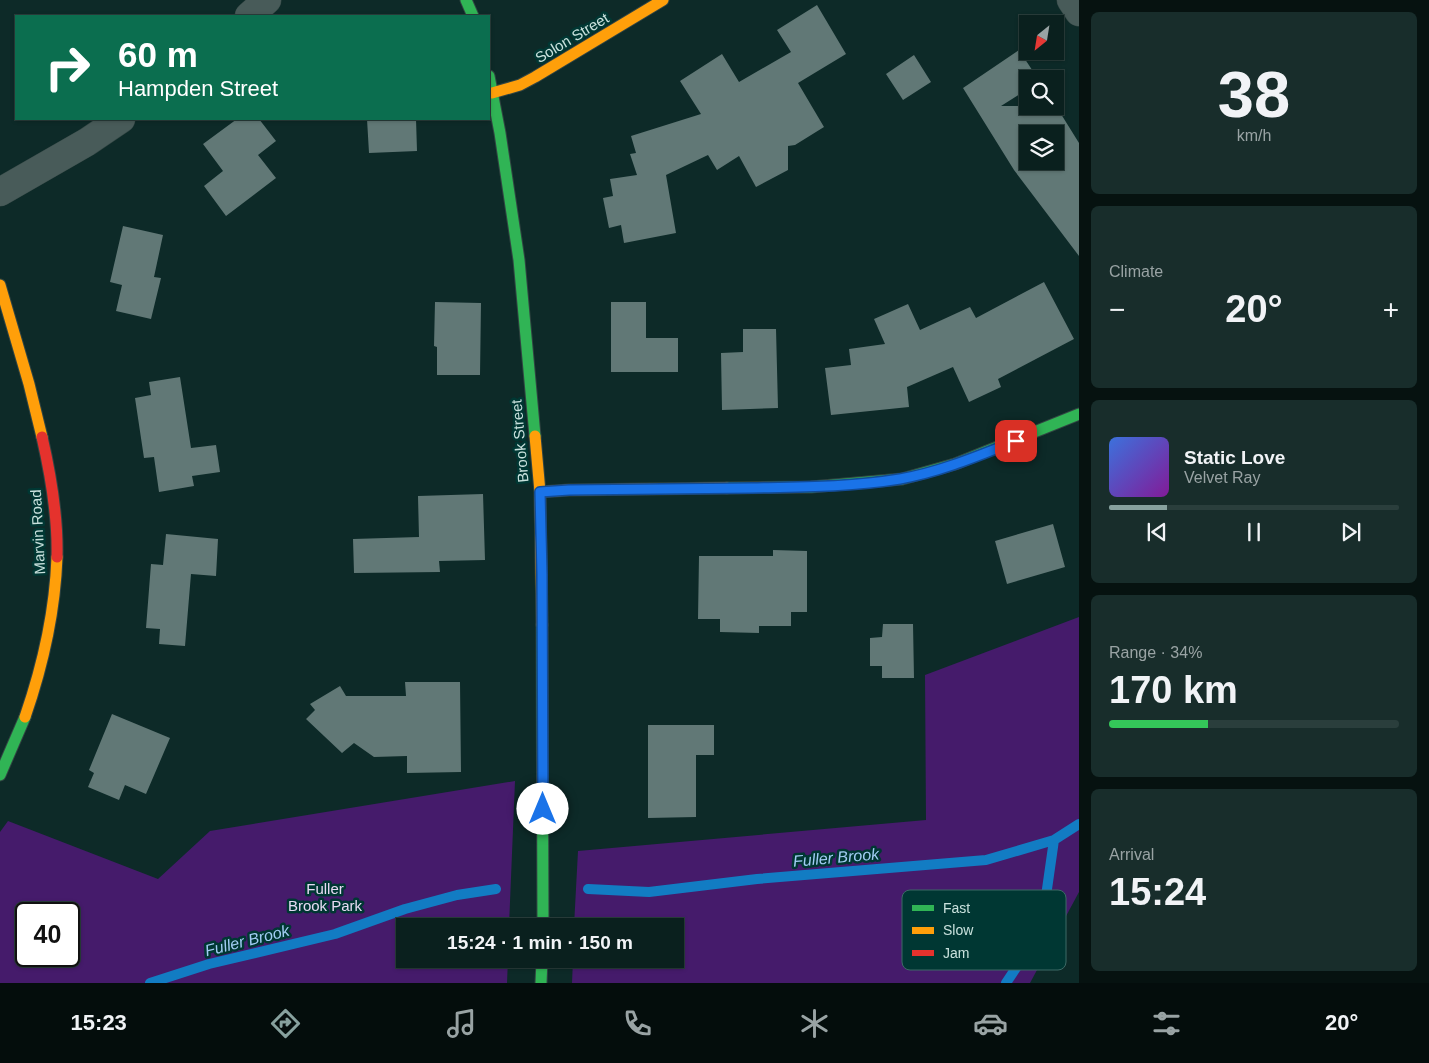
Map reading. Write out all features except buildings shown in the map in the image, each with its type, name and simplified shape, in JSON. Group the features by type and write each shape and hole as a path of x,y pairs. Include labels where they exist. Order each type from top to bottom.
{"street":[{"path":"250,15 267,0"},
{"path":"466,0 473,15"},
{"name":"Solon Street","path":"492,93 520,85 535,78 663,0"},
{"path":"1071,0 1079,12"},
{"name":"Brook Street","path":"490,82 519,260 540,492 543,918"},
{"path":"0,192 72,151 119,120"},
{"name":"Marvin Road","path":"0,285 46,455 53,500 57,554 52,613 40,670 21,729 0,776"},
{"path":"540,492 811,487 902,479 955,464 1079,414"},
{"path":"541,983 542,968"}],"green space":[{"path":"1079,617 1079,892 1066,916 1066,890 902,890 902,970 1037,970 1030,983 572,983 573,968 684,968 684,918 574,918 578,851 926,820 925,675"},
{"name":"Fuller Brook Park","path":"515,781 509,918 396,918 396,968 508,968 507,983 0,983 0,832 8,821 158,879 210,831"}],"waterway":[{"name":"Fuller Brook","path":"588,889 649,892 757,879 986,860 1054,840 1079,824"},
{"path":"1047,890 1054,840"},
{"name":"Fuller Brook","path":"150,983 209,964 335,934 405,909 457,895 496,889"},
{"path":"1006,983 1015,970"}],"traffic: fast":[{"path":"466,0 473,15"},
{"path":"490,81 500,133 519,260 535,436"},
{"path":"727,488 811,487 902,479 955,464 1079,414"},
{"path":"542,625 543,918"},
{"path":"0,775 25,717"},
{"path":"541,983 542,968"}],"traffic: slow":[{"path":"492,93 520,85 535,77 663,0"},
{"path":"0,285 29,384 42,437"},
{"path":"535,436 540,492 542,625"},
{"path":"540,492 727,488"},
{"path":"25,717 37,678 51,619 57,557"}],"traffic: jam":[{"path":"42,437 53,497 57,557"}],"route":[{"path":"543,809 542,534 540,492 811,487 870,483 928,473 1016,441"}]}
